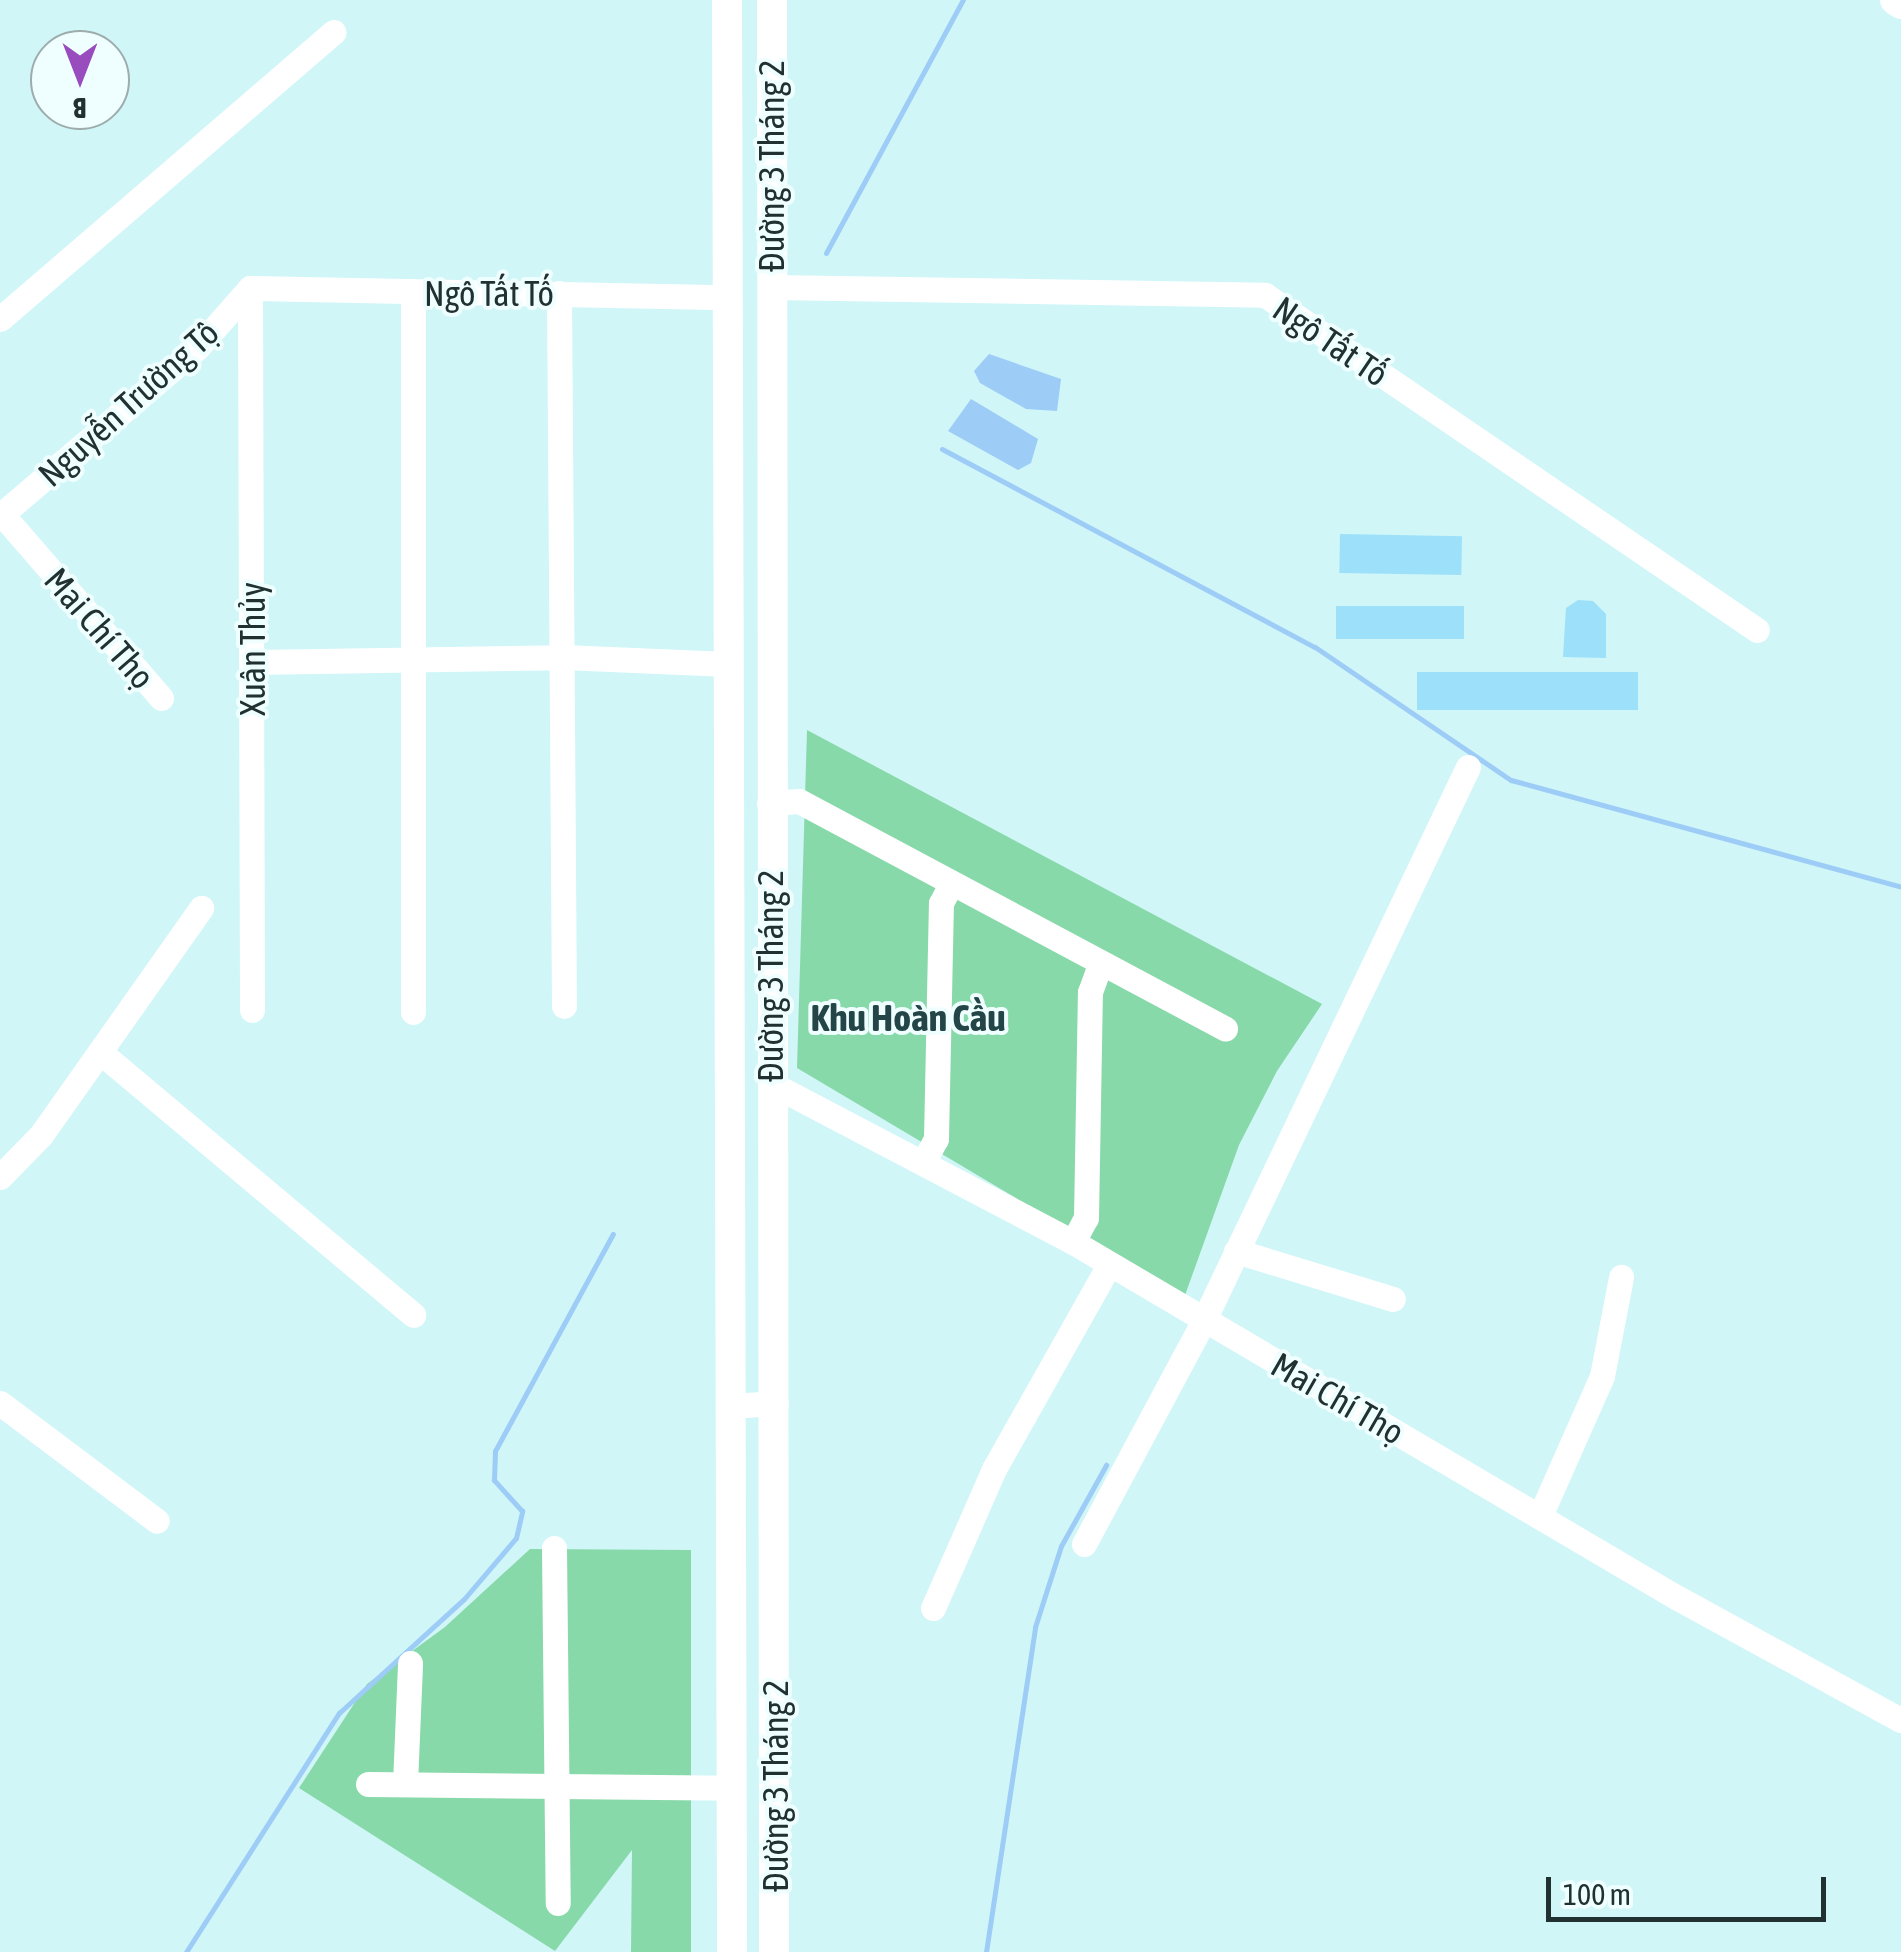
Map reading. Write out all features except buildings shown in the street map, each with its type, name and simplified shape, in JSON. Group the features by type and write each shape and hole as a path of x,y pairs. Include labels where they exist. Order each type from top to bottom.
{"main road":[{"name":"Đường 3 Tháng 2","path":"727,0 732,1952"},
{"name":"Đường 3 Tháng 2","path":"772,0 769,802 776,1404 774,1952"}],"street":[{"path":"0,319 334,32"},
{"name":"Ngô Tất Tố","path":"771,287 1265,295 1757,630"},
{"name":"Ngô Tất Tố","path":"250,288 728,297"},
{"name":"Nguyễn Trường Tộ","path":"1,513 197,348 250,288"},
{"name":"Xuân Thủy","path":"250,288 252,1010"},
{"path":"413,292 413,1012"},
{"path":"560,293 564,1006"},
{"name":"Mai Chí Thọ","path":"1,513 161,698"},
{"path":"252,662 564,657 728,664"},
{"path":"1084,1544 1203,1322 1468,767"},
{"path":"769,802 799,801 1100,965 1225,1028"},
{"path":"924,1163 936,1138 940,904 951,884"},
{"path":"0,1177 41,1135 201,908"},
{"path":"1072,1242 1086,1218 1090,992 1100,965"},
{"path":"100,1052 413,1315"},
{"name":"Mai Chí Thọ","path":"770,1082 1072,1242 1203,1322 1901,1720"},
{"path":"1236,1251 1393,1300"},
{"path":"933,1608 994,1469 1108,1267"},
{"path":"1540,1516 1602,1376 1621,1277"},
{"path":"0,1403 157,1521"},
{"path":"731,1406 776,1404"},
{"path":"554,1548 558,1903"},
{"path":"405,1784 410,1663"},
{"path":"368,1784 732,1788"}],"green space":[{"path":"807,730 1322,1004 1277,1071 1239,1145 1184,1298 797,1068"},
{"path":"530,1549 691,1550 691,1952 631,1952 632,1850 555,1951 299,1788 367,1684 445,1627"}],"water":[{"path":"989,354 1061,379 1057,411 1026,409 980,383 974,371"},
{"path":"971,399 1038,439 1031,463 1018,470 948,431"}],"waterway":[{"path":"826,253 963,0"},
{"path":"942,449 1315,647 1511,780 1901,887"},
{"path":"186,1952 339,1713 464,1599 516,1538 522,1511 494,1480 495,1451 613,1234"},
{"path":"986,1952 1035,1627 1061,1546 1106,1465"}],"district":[{"name":"Khu Hoàn Cầu","path":"908,1018"}]}
